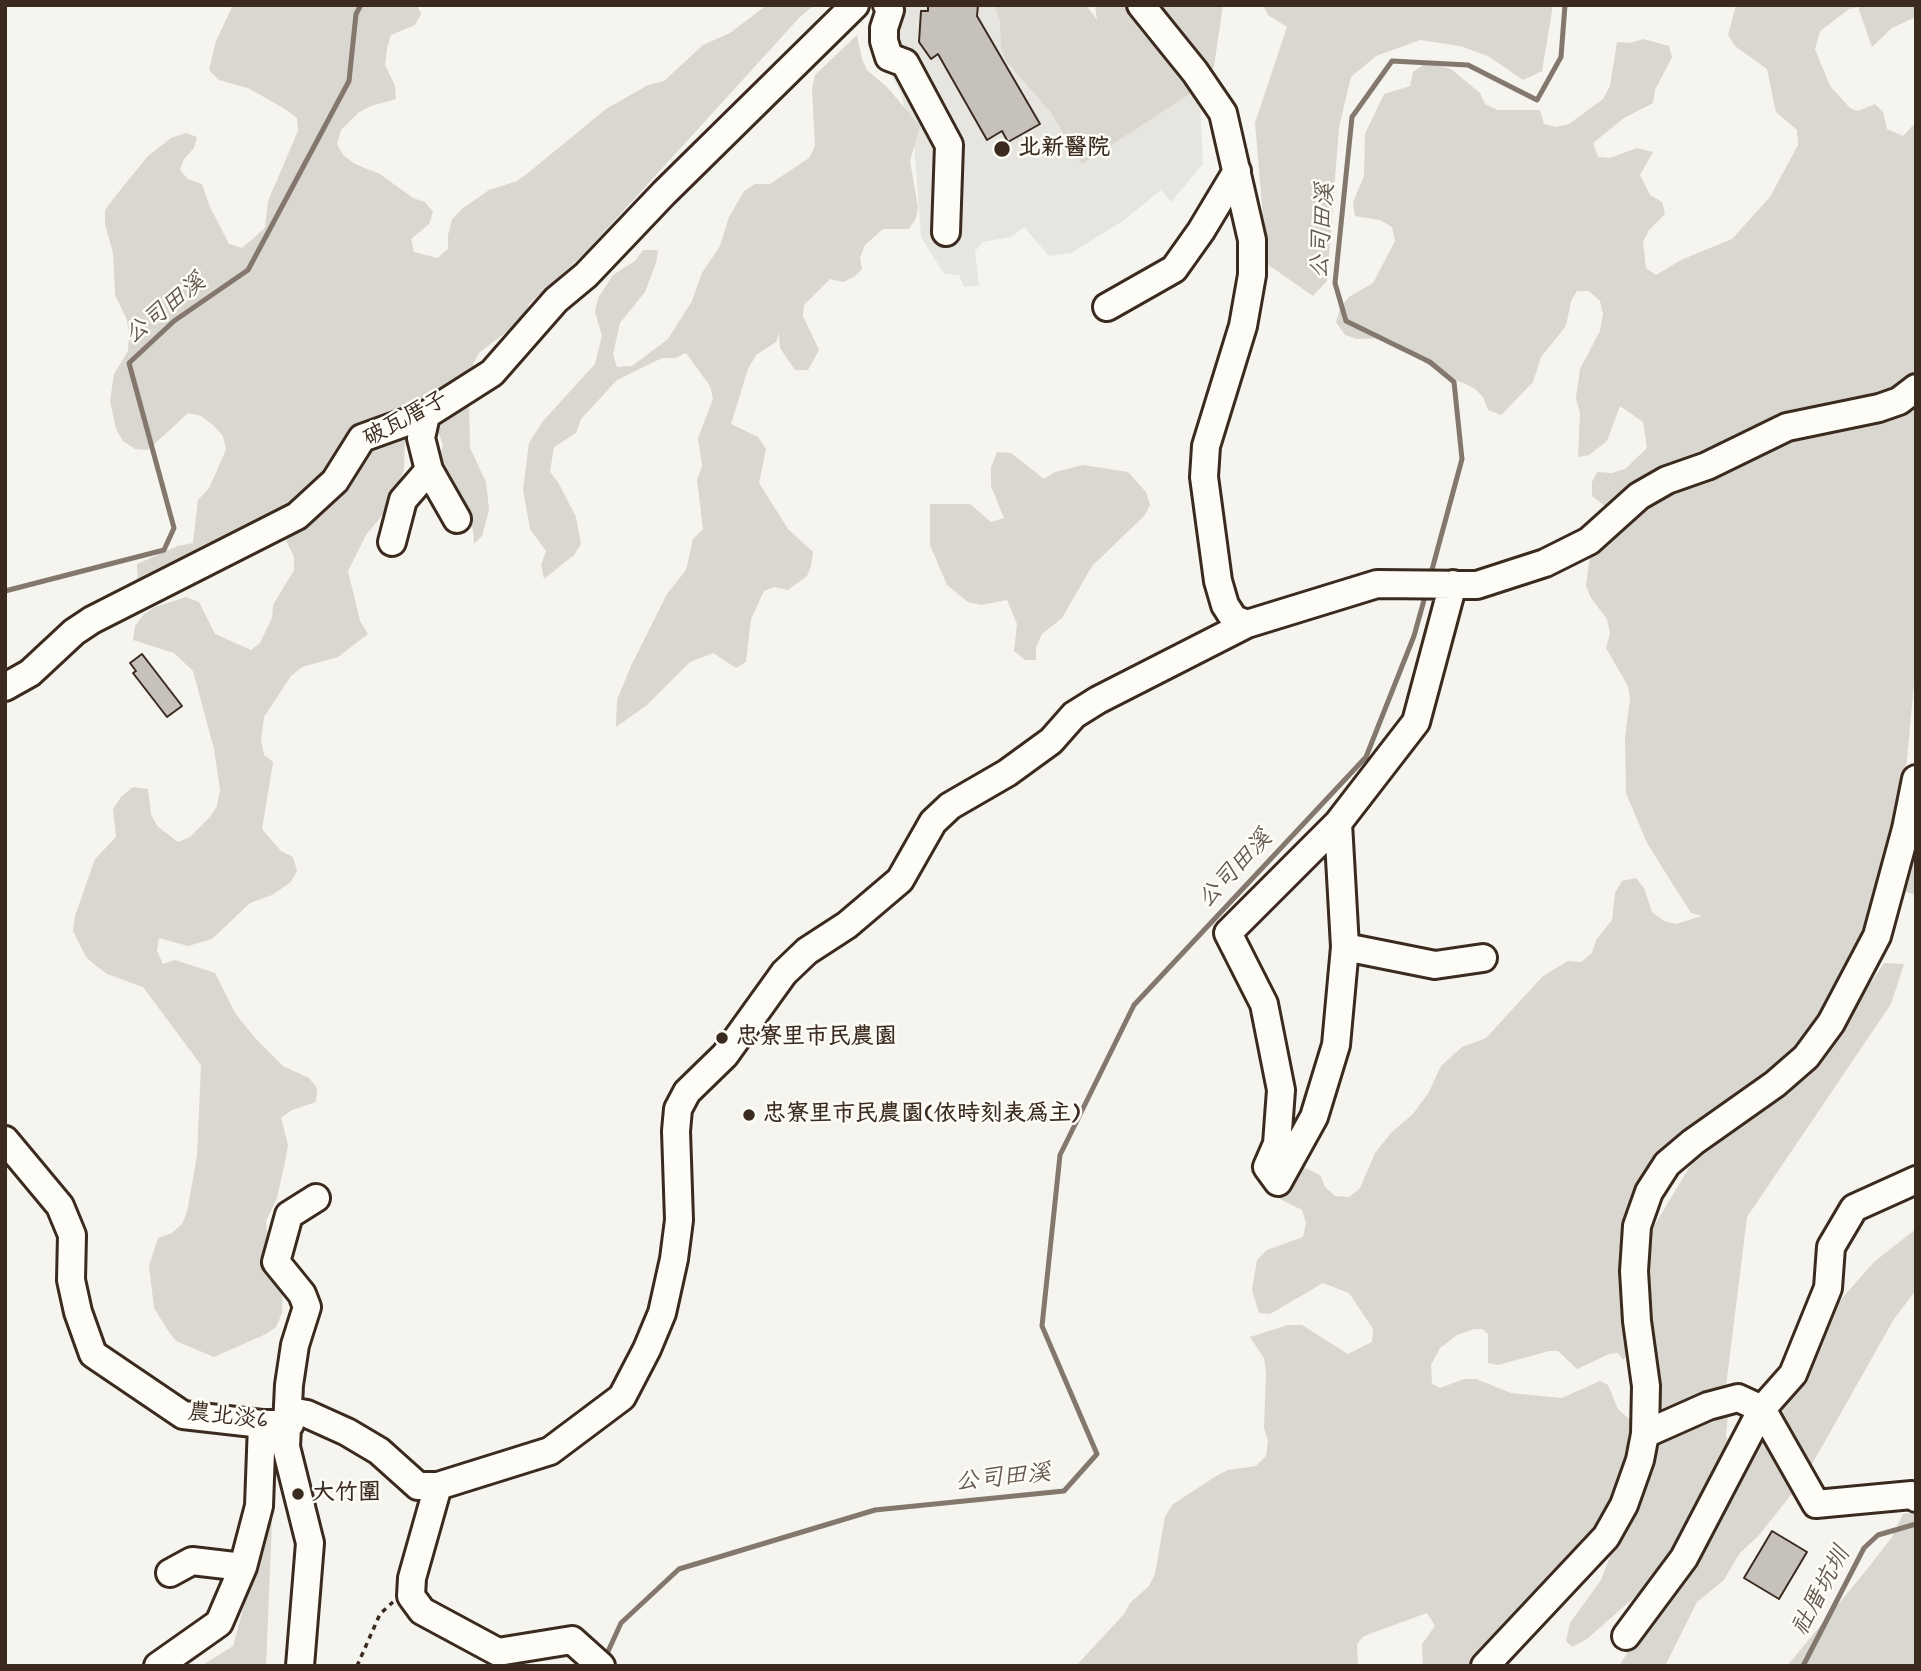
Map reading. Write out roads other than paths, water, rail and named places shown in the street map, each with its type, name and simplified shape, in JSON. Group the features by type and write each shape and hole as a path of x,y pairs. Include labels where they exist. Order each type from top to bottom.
{"street":[{"name":"破瓦厝子","path":"5,687 30,673 74,632 92,620 297,516 335,481 362,438 426,415 492,373 556,300 586,275 673,184 855,5"},
{"path":"887,5 890,10 884,28 884,41 889,57 905,64 949,145 946,232"},
{"path":"1141,5 1195,72 1223,113 1251,240 1252,275 1243,326 1206,446 1204,477 1222,593 1234,619 1247,624"},
{"path":"1107,307 1174,269 1201,231 1237,171"},
{"path":"316,1198 289,1215 276,1262 302,1294 307,1307 295,1345 289,1385 290,1417 307,1414 368,1444 418,1486 438,1486 550,1451 622,1397 662,1312 674,1259 679,1220 678,1109 687,1092 745,1031 784,973 807,951 847,925 900,880 933,822 950,806 1007,773 1051,741 1074,715 1098,700 1247,624 1284,615 1350,590 1399,582 1477,585 1545,563 1589,541 1639,496 1667,480 1707,466 1787,427 1880,408 1899,401 1916,388"},
{"path":"426,415 421,438 429,470 457,519"},
{"path":"393,542 403,500 429,470"},
{"path":"1338,823 1345,947 1336,1045 1314,1117 1278,1182 1267,1167 1277,1143 1281,1090 1264,1004 1228,933 1338,823 1416,722 1444,584"},
{"path":"1485,1666 1606,1538 1624,1505 1645,1434 1646,1386 1637,1321 1634,1271 1637,1226 1648,1192 1667,1164 1693,1142 1775,1084 1806,1057 1831,1023 1877,936 1916,779"},
{"path":"1345,947 1435,965 1483,958"},
{"name":"農北淡6","path":"10,1156 60,1206 72,1235 71,1280 78,1312 93,1354 183,1415 262,1424 290,1417 286,1447 310,1543 300,1666"},
{"path":"1626,1636 1684,1558 1762,1409 1793,1374 1828,1288 1831,1247 1854,1208 1916,1180"},
{"path":"1645,1434 1708,1406 1738,1398 1762,1409 1816,1504 1912,1495 1916,1499"},
{"path":"158,1666 219,1623 243,1567 259,1506 262,1424"},
{"path":"438,1486 412,1578 411,1596 422,1611 498,1651 572,1640 593,1659"},
{"path":"170,1573 192,1561 243,1567"}],"waterway":[{"name":"公司田溪","path":"5,591 164,550 174,528 129,363 174,321 248,270 349,81 356,14 361,5"},
{"name":"公司田溪","path":"1430,577 1462,459 1454,382 1430,362 1346,321 1335,283 1352,117 1392,61 1468,65 1537,100 1561,57 1565,5"},
{"name":"公司田溪","path":"605,1658 621,1623 679,1569 875,1510 1064,1491 1097,1454 1042,1326 1060,1155 1134,1005 1366,757 1414,636 1426,593"},
{"name":"社厝坑圳","path":"1803,1666 1864,1548 1878,1535 1916,1524"}],"place":[{"name":"北新醫院","path":"1002,149"},
{"name":"忠寮里市民農園","path":"722,1038"},
{"name":"忠寮里市民農園(依時刻表為主)","path":"749,1115"},
{"name":"大竹圍","path":"298,1494"}]}
